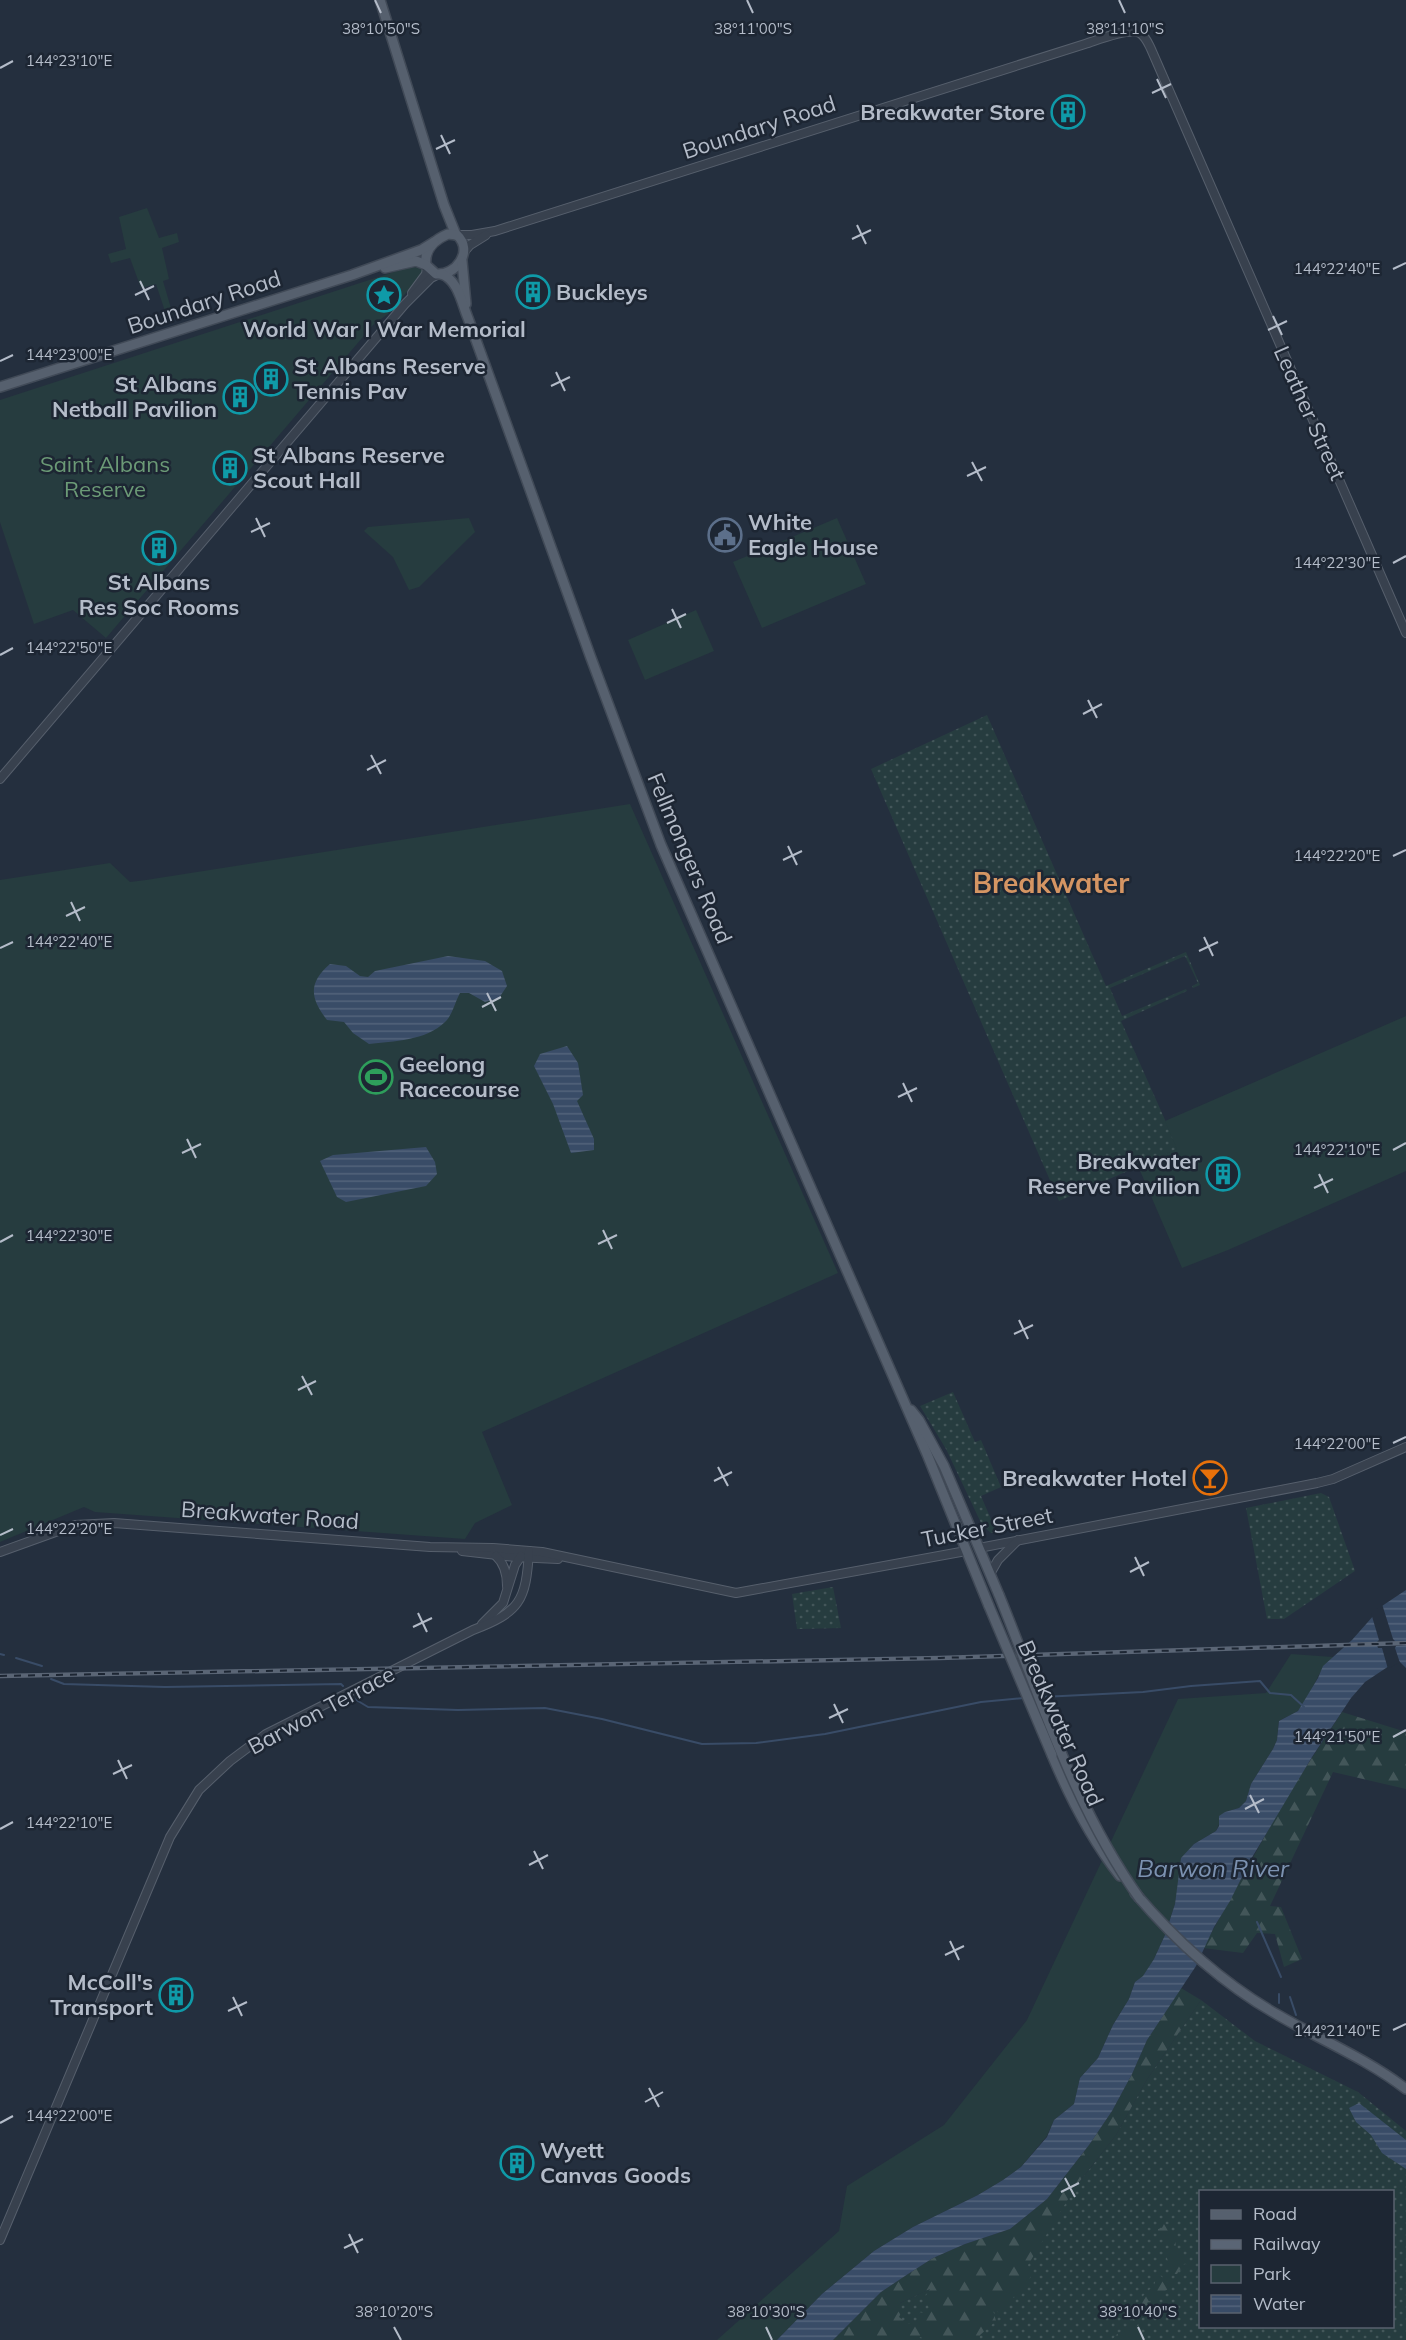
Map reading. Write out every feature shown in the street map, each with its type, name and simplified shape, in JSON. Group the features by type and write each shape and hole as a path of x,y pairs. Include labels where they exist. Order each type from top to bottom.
{"main road":[{"path":"380,0 445,207 457,235 463,241 463,255 454,269 440,274 434,273 427,266 427,253 445,229 445,207"},
{"path":"436,241 448,234 457,235"},
{"name":"Boundary Road","path":"0,387 352,275 423,249 436,241"},
{"name":"Fellmongers Road","path":"463,255 462,280 468,318"},
{"name":"Boundary Road","path":"352,275 414,261 427,266"},
{"name":"Fellmongers Road","path":"440,274 454,284 468,318 657,834 904,1402 966,1551"},
{"name":"Fellmongers Road","path":"904,1402 919,1420 944,1466 979,1548"},
{"name":"Tucker Street","path":"966,1551 979,1548"},
{"name":"Breakwater Road","path":"979,1548 1078,1795 1102,1841 1140,1899"},
{"name":"Breakwater Road","path":"966,1551 1065,1786 1079,1814 1107,1859 1140,1899 1181,1942 1230,1983 1279,2016 1358,2058 1406,2089"}],"street":[{"name":"Boundary Road","path":"457,235 495,231 1085,44 1127,32 1138,32"},
{"name":"Leather Street","path":"1138,32 1145,37 1151,49 1406,633"},
{"name":"Boundary Road","path":"463,255 473,243 495,231"},
{"path":"0,779 405,304 426,274 427,266"},
{"path":"405,304 432,278 440,274"},
{"name":"Tucker Street","path":"979,1548 1317,1483 1333,1479 1406,1447"},
{"name":"Breakwater Road","path":"0,1552 75,1525 114,1523 446,1548"},
{"path":"990,1574 998,1560 1018,1540"},
{"name":"Tucker Street","path":"446,1548 478,1550 496,1556 532,1554 567,1559 736,1593 966,1551"},
{"path":"478,1550 532,1554"},
{"name":"Barwon Terrace","path":"473,1630 494,1614 532,1554"},
{"name":"Barwon Terrace","path":"0,2240 170,1837 199,1790 230,1761 266,1734 473,1630 502,1618 513,1609 524,1588 532,1554"},
{"path":"496,1556 501,1561 507,1576 505,1599"}],"green space":[{"path":"147,208 159,238 177,233 179,242 162,248 169,279 163,281 173,315 167,317 156,284 141,288 130,258 111,263 108,254 126,249 119,217"},
{"name":"Saint Albans Reserve","path":"418,267 423,271 422,274 388,314 374,324 106,638 73,610 34,624 0,522 0,400 406,268"},
{"path":"469,518 475,532 419,587 409,590 393,557 364,531 368,527"},
{"path":"837,518 866,584 762,628 733,562"},
{"path":"696,610 714,651 645,680 628,640"},
{"path":"987,715 1106,986 1186,952 1200,985 1193,988 1192,986 1198,983 1185,956 1110,988 1122,1016 1186,989 1187,991 1121,1021 1178,1149 1059,1201 871,769"},
{"name":"Geelong Racecourse","path":"630,804 838,1273 482,1432 512,1505 475,1523 465,1539 95,1512 84,1507 0,1542 0,880 110,863 130,882"},
{"path":"1406,1016 1406,1171 1182,1268 1138,1166 1177,1149 1165,1121"},
{"path":"953,1392 975,1442 981,1440 1001,1487 981,1496 997,1533 991,1533 982,1525 946,1449 920,1406"},
{"path":"1321,1493 1329,1497 1355,1571 1284,1619 1267,1619 1246,1508"},
{"path":"833,1587 841,1628 797,1629 792,1594"},
{"path":"1291,1654 1333,1657 1322,1669 1300,1709 1279,1721 1277,1740 1251,1784 1246,1801 1239,1808 1225,1812 1216,1831 1194,1844 1182,1858 1175,1904 1165,1935 1143,1977 1135,1982 1129,1999 1113,2025 1098,2058 1080,2078 1074,2104 1054,2120 1047,2136 1021,2167 978,2195 913,2227 874,2251 822,2294 777,2340 717,2340 839,2231 847,2186 944,2125 1027,2020 1178,1699 1266,1693"},
{"path":"1342,1712 1406,1732 1406,1789 1333,1772 1270,1906 1281,1907 1302,1959 1284,1967 1275,1934 1257,1933 1243,1953 1203,1948 1287,1796"},
{"path":"1181,1988 1201,2000 1146,2081 1116,2135 1076,2186 1028,2265 1032,2275 1022,2288 1022,2294 1008,2300 1007,2304 1002,2306 1000,2313 993,2310 996,2321 980,2335 979,2340 927,2340 920,2337 914,2340 833,2340 881,2292 908,2274 933,2258 965,2244 1010,2229 1047,2199 1112,2111 1147,2040","holes":["930,2289 925,2297 930,2311 928,2314 919,2312 923,2321 908,2324 899,2317 902,2311 900,2303"]},
{"path":"1201,2000 1255,2041 1358,2092 1406,2131 1406,2340 848,2340 902,2302 949,2280 1005,2277 1116,2135 1146,2081"},
{"path":"1164,2224 1170,2225 1170,2232 1174,2233 1177,2254 1182,2253 1185,2260 1182,2265 1190,2266 1189,2271 1184,2272 1180,2269 1177,2274 1171,2274 1174,2269 1168,2262 1166,2254 1171,2250 1170,2242 1166,2238 1158,2240 1157,2238 1158,2229"},
{"path":"1158,2274 1170,2283 1171,2287 1147,2303 1149,2308 1136,2327 1140,2329 1140,2340 1112,2340 1131,2325 1143,2296 1154,2285"}],"water":[{"path":"448,956 485,961 502,971 507,986 499,998 485,1002 469,993 460,993 452,1013 445,1022 419,1037 369,1044 353,1033 344,1022 327,1020 317,1005 315,984 330,964 346,966 360,976 368,977 375,971"},
{"path":"567,1046 578,1063 583,1095 577,1101 594,1139 594,1150 571,1153 553,1104 534,1066 540,1054"},
{"path":"426,1147 435,1162 437,1174 426,1186 346,1202 337,1197 320,1161 333,1155"},
{"name":"Barwon River","path":"1406,1590 1406,1668 1398,1660 1365,1682 1351,1698 1312,1757 1251,1859 1214,1927 1196,1966 1147,2040 1112,2111 1047,2199 1010,2229 965,2244 933,2258 908,2274 881,2292 833,2340 777,2340 822,2294 874,2251 913,2227 1003,2180 1021,2167 1047,2137 1054,2120 1074,2104 1080,2078 1098,2058 1113,2025 1129,1999 1135,1982 1143,1976 1154,1959 1175,1904 1181,1858 1194,1844 1216,1831 1219,1826 1219,1816 1239,1808 1246,1801 1251,1784 1277,1740 1279,1721 1298,1711 1323,1666 1352,1640 1382,1606"},
{"path":"1359,2103 1406,2140 1406,2169 1382,2153 1371,2135 1356,2122 1349,2108"}],"pier":[{"path":"1382,1604 1393,1639 1396,1642 1406,1642 1406,1645 1395,1648 1401,1666 1398,1663 1388,1669 1382,1648 1378,1648 1377,1645 1341,1646 1344,1643 1377,1642 1379,1640 1371,1613"}],"waterway":[{"path":"0,1654 4,1655"},
{"path":"16,1658 42,1666"},
{"path":"51,1679 64,1684 165,1687 341,1684 343,1686"},
{"path":"1042,1697 1143,1692 1260,1681 1270,1693 1291,1695 1304,1707"},
{"path":"353,1698 368,1707 458,1710 545,1708 602,1719 702,1744 756,1743 825,1734 981,1702 1024,1698"},
{"path":"1257,1922 1281,1977"},
{"path":"1279,1994 1279,2003"},
{"path":"1290,1997 1296,2015"}],"railway":[{"path":"0,1676 940,1658 1406,1643"}],"place":[{"name":"Breakwater Store","path":"1068,112"},
{"name":"Buckleys","path":"533,292"},
{"name":"World War I War Memorial","path":"384,295"},
{"name":"St Albans Reserve Tennis Pav","path":"271,379"},
{"name":"St Albans Netball Pavilion","path":"240,397"},
{"name":"St Albans Reserve Scout Hall","path":"230,468"},
{"name":"White Eagle House","path":"725,535"},
{"name":"St Albans Res Soc Rooms","path":"159,548"},
{"name":"Geelong Racecourse","path":"376,1077"},
{"name":"Breakwater Reserve Pavilion","path":"1223,1174"},
{"name":"Breakwater Hotel","path":"1210,1478"},
{"name":"McColl's Transport","path":"176,1995"},
{"name":"Wyett Canvas Goods","path":"517,2163"}],"district":[{"name":"Breakwater","path":"1051,883"}]}
